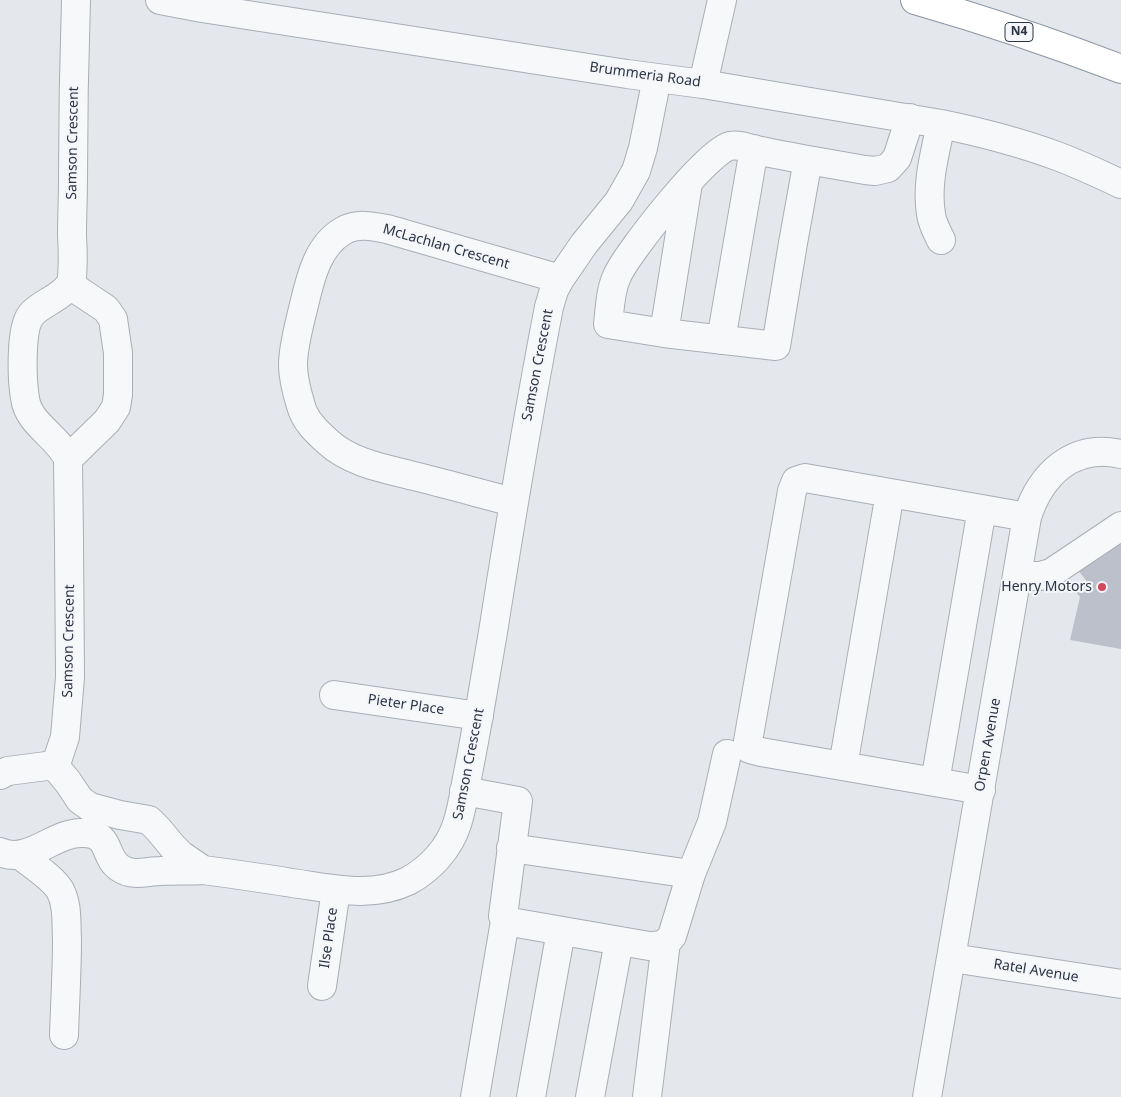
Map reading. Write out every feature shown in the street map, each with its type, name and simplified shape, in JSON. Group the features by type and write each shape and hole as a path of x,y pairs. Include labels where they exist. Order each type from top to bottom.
{"highway":[{"name":"N4","path":"915,0 973,16 1077,52 1121,70"}],"street":[{"name":"Samson Crescent","path":"70,285 72,280 73,254 76,0"},
{"name":"Brummeria Road","path":"160,0 910,118 978,132 1019,143 1059,157 1121,184"},
{"path":"703,84 719,11"},
{"name":"Samson Crescent","path":"105,844 112,860 119,868 125,871 139,873 158,870 203,870 336,890 371,892 400,884 420,874 439,857 457,825 479,716 513,502 549,307 554,290 560,279 584,244 619,200 633,178 640,161 657,78"},
{"path":"808,160 776,346 664,333 608,324 612,290 616,276 625,260 688,183 721,150 728,146 742,145 808,160 875,171 888,168 897,158 910,118"},
{"path":"940,124 930,177 930,197 931,215 941,240"},
{"path":"721,340 754,149"},
{"path":"664,333 688,183"},
{"name":"McLachlan Crescent","path":"513,502 363,462 338,451 311,425 301,407 293,366 297,334 312,274 320,256 329,242 337,235 344,230 357,226 387,229 560,279"},
{"path":"70,285 106,309 113,319 118,353 118,395 116,407 107,420 68,459 62,449 46,433 28,410 24,396 23,361 24,338 30,317 35,310 55,298 70,285"},
{"name":"Orpen Avenue","path":"927,1097 1027,517 1042,485 1065,462 1089,453 1112,452 1121,454"},
{"name":"Samson Crescent","path":"54,765 65,737 70,677 68,459"},
{"path":"981,790 760,752 750,749 748,741 792,492 796,481 805,478 1027,517"},
{"path":"844,766 890,493"},
{"path":"935,782 982,509"},
{"path":"1017,576 1040,576 1052,573 1121,526"},
{"name":"Pieter Place","path":"334,695 479,716"},
{"path":"505,921 649,946 659,946 666,942 672,936 692,874 712,822 727,754"},
{"path":"0,775 54,765 80,800 90,807 149,820 181,856 203,870"},
{"path":"464,791 518,801 503,916 505,921 475,1097"},
{"path":"105,844 109,825 119,818 129,816"},
{"path":"10,854 37,849 57,838 74,834 92,834 105,844"},
{"path":"511,848 692,874"},
{"path":"10,854 50,879 59,888 66,906 67,960 64,1035"},
{"name":"Ilse Place","path":"322,986 336,890"},
{"path":"531,1097 561,931"},
{"path":"590,1097 619,941"},
{"path":"647,1097 666,942"},
{"name":"Ratel Avenue","path":"952,958 1121,984"}],"building":[{"name":"Henry Motors","path":"1121,533 1121,649 1070,640 1080,597 1076,592 1088,583 1075,566"}],"place":[{"name":"Henry Motors","path":"1102,587"}]}
